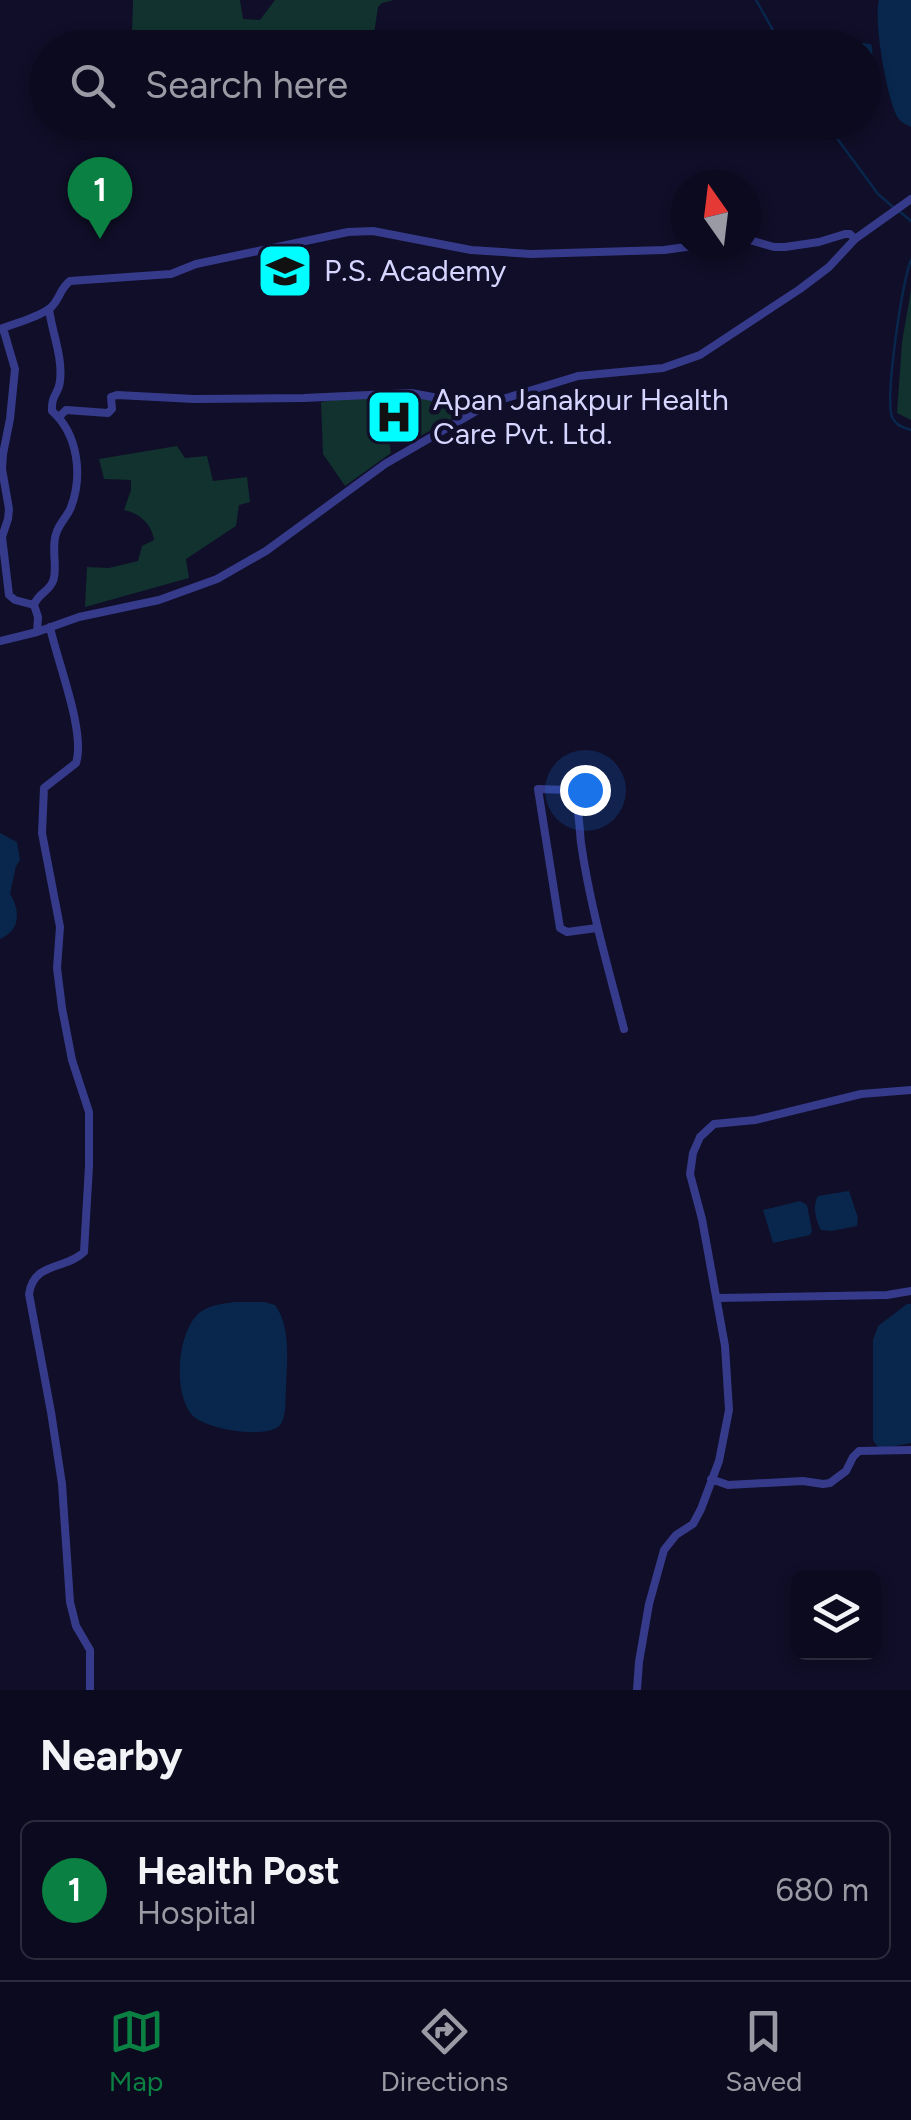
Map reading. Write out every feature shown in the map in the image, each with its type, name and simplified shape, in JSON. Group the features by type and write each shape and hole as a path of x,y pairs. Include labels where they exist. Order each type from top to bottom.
{"street":[{"path":"0,641 78,617 159,600 217,579 266,551 385,464 490,403 578,376 663,368 700,355 829,267 856,239 908,201"},
{"path":"34,605 9,595 1,537 9,509 2,468 15,369 4,347 1,329 49,309 61,287 70,281 170,274 226,256 348,232 374,231 497,253 671,248"},
{"path":"761,243 799,246 845,234 856,239"},
{"path":"37,632 36,597 52,584 56,534 70,512 77,477 74,440 52,411 51,398 60,380 49,309"},
{"path":"59,416 66,410 108,413 111,398 117,395 273,398 411,393 490,403"},
{"path":"50,627 79,750 76,763 42,792 42,833 60,928 57,968 62,1008 88,1112 89,1166 84,1252 34,1278 29,1294 62,1484 70,1602 76,1626 90,1650 90,1690"},
{"path":"597,928 568,932 560,928 538,789 569,790 576,800 597,928 624,1029"},
{"path":"637,1690 649,1604 664,1550 676,1535 693,1524 719,1461 728,1410 725,1346 690,1174 693,1153 704,1130 714,1124 755,1120 860,1094 911,1090"},
{"path":"717,1298 778,1299 911,1291"},
{"path":"712,1479 728,1485 803,1480 830,1483 846,1471 853,1456 860,1452 911,1450"}],"green space":[{"path":"133,0 240,0 243,19 260,20 275,0 394,0 378,7 375,30 132,30"},
{"path":"911,290 911,420 897,413 902,342"},
{"path":"409,395 472,405 413,440 411,409 384,415 391,453 345,486 323,454 321,402"},
{"path":"177,446 185,458 207,456 213,481 247,477 250,502 239,505 236,526 186,559 189,578 85,607 87,567 109,568 138,561 142,546 154,540 144,520 124,510 131,480 104,479 99,459"}],"water":[{"path":"879,0 911,0 911,127 898,118 890,95"},
{"path":"0,833 17,842 20,860 10,894 17,920 12,931 0,939"},
{"path":"849,1191 857,1226 821,1230 815,1213 818,1196"},
{"path":"800,1201 807,1205 810,1235 773,1243 763,1210"},
{"path":"234,1302 275,1305 284,1323 287,1356 282,1422 262,1432 209,1425 192,1415 182,1393 180,1364 191,1323 206,1309"},
{"path":"911,1304 911,1443 879,1449 873,1440 873,1340 878,1326"}],"waterway":[{"path":"756,0 773,30"},
{"path":"838,140 878,194 893,207"},
{"path":"899,211 911,221"},
{"path":"911,260 896,339 890,405 896,422 911,430"}],"place":[{"name":"Health Post","path":"100,239"},
{"name":"P.S. Academy","path":"285,271"},
{"name":"Apan Janakpur Health Care Pvt. Ltd.","path":"394,417"}]}
